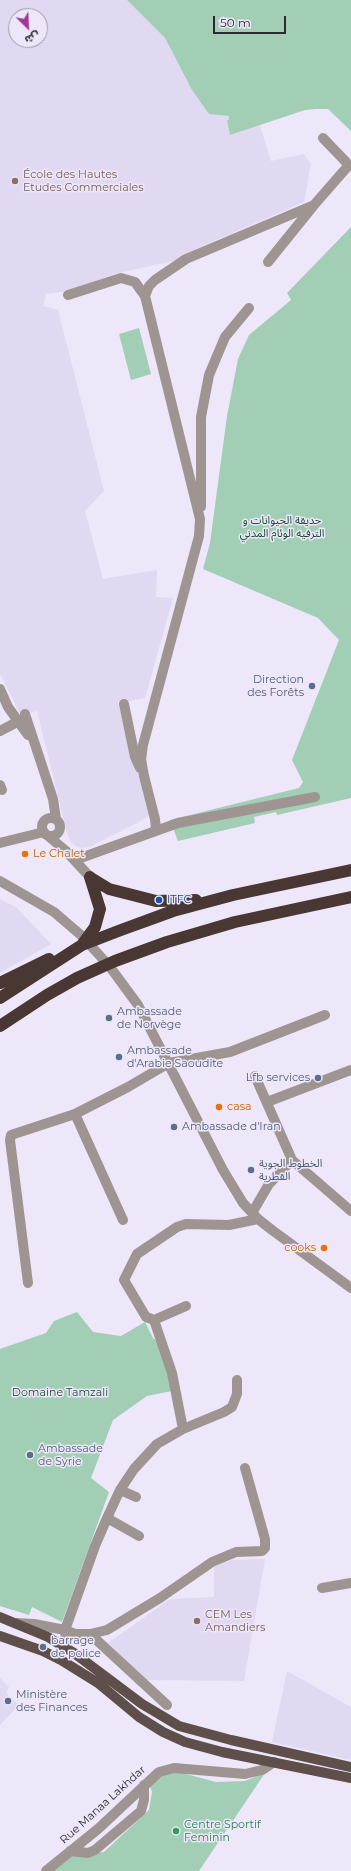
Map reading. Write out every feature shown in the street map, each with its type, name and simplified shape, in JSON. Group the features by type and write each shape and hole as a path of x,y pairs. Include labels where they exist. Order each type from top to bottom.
{"highway":[{"path":"0,983 32,966 82,945 174,911 232,895 351,870"},
{"path":"90,877 109,889 156,901 186,901 232,895"},
{"path":"0,998 82,945 95,927 100,909 90,877"},
{"path":"0,1026 65,984 121,959 167,942 235,922 351,897"}],"main road":[{"path":"0,1618 16,1623 48,1637 67,1649 142,1704 179,1726 231,1740 351,1767"},
{"path":"0,1636 43,1651 61,1660 98,1683 139,1717 163,1732 184,1742 222,1752 351,1778"}],"street":[{"path":"268,262 348,166 323,138"},
{"path":"145,296 149,286 155,280 186,259 314,205"},
{"path":"68,294 121,278 135,282 145,296 200,519"},
{"path":"156,830 155,819 141,759 143,745 199,536 201,417 209,375 225,337 249,308"},
{"path":"0,689 8,707 22,717 38,752 53,799 56,819 59,822 66,851"},
{"path":"124,704 135,757 144,776"},
{"path":"0,731 22,717"},
{"path":"75,860 178,823 315,797"},
{"path":"45,828 53,799"},
{"path":"0,844 45,828 50,818 56,819"},
{"path":"45,828 53,836 60,830"},
{"path":"45,828 90,877"},
{"path":"0,877 14,888"},
{"path":"0,881 46,907 63,920 99,955 132,997 169,1063 223,1170 240,1197 255,1216 351,1288"},
{"path":"28,1283 10,1140 11,1136 16,1132 75,1114 128,1087 169,1063 230,1052 325,1015"},
{"path":"266,1102 351,1070"},
{"path":"255,1076 292,1160 351,1211"},
{"path":"75,1114 123,1220"},
{"path":"186,1306 154,1320 146,1317 124,1280 137,1254 177,1228 186,1224 229,1225 255,1216 269,1184 292,1160"},
{"path":"154,1320 172,1373 183,1429"},
{"path":"67,1649 65,1630 106,1518 120,1490 146,1454 157,1444 183,1429 224,1412 232,1407 237,1394 238,1380"},
{"path":"16,1623 34,1624 65,1630 75,1634 90,1634 107,1630 160,1598 212,1562 236,1552 257,1552 262,1550 264,1548 265,1538 245,1468"},
{"path":"120,1490 136,1497"},
{"path":"106,1518 139,1536"},
{"path":"322,1588 351,1583"},
{"path":"90,1634 167,1704"},
{"name":"Rue Manaa Lakhdar","path":"46,1871 98,1829 159,1772 170,1769 245,1774 262,1770 274,1762"},
{"path":"70,1851 88,1853 95,1850 141,1811 144,1800 144,1785"}],"shaded area":[{"path":"0,0 127,0 165,38 192,90 209,114 229,116 230,135 260,125 271,161 304,154 311,164 304,202 200,247 173,261 114,274 70,291 46,294 43,306 58,310 104,491 85,511 103,579 157,570 156,597 173,598 145,698 118,703 150,815 89,847 77,847 71,842 67,833 37,711 21,716 0,674"},
{"path":"0,899 16,907 51,944 0,973"},
{"name":"CEM Les Amandiers","path":"265,1559 244,1681 145,1680 108,1643 170,1599 214,1597 214,1567 231,1560"},
{"path":"287,1671 351,1707 351,1760 272,1742"},
{"name":"Ministère des Finances","path":"0,1678 9,1687 6,1693 19,1705 0,1725"}],"green space":[{"path":"127,0 351,0 351,131 328,109 316,109 305,110 230,135 227,120 229,120 229,116 209,114 192,90 165,38"},
{"name":"حديقة الحيوانات و الترفيه الوئام المدني","path":"351,227 351,798 277,815 276,812 254,817 255,823 178,841 170,820 299,788 303,782 292,760 339,640 318,618 203,569 210,543 227,416 238,359 249,335 291,300 287,293"},
{"path":"139,328 151,374 131,380 119,334"},
{"name":"Domaine Tamzali","path":"77,1312 93,1332 121,1336 145,1322 153,1338 168,1349 172,1391 147,1396 113,1420 91,1478 109,1492 62,1622 32,1607 29,1615 0,1606 0,1349 46,1333 54,1321"},
{"name":"Centre Sportif Feminin","path":"161,1773 182,1773 216,1782 245,1781 265,1773 199,1871 48,1871 64,1857 104,1852 149,1810 152,1792 148,1780"}],"place":[{"name":"École des Hautes Etudes Commerciales","path":"15,181"},
{"name":"Direction des Forêts","path":"312,686"},
{"name":"Le Chalet","path":"25,854"},
{"name":"ITFC","path":"159,900"},
{"name":"Ambassade de Norvège","path":"109,1018"},
{"name":"Ambassade d'Arabie Saoudite","path":"119,1057"},
{"name":"Lfb services","path":"318,1078"},
{"name":"casa","path":"219,1107"},
{"name":"Ambassade d'Iran","path":"174,1127"},
{"name":"الخطوط الجوية القطرية","path":"251,1170"},
{"name":"cooks","path":"324,1248"},
{"name":"Ambassade de Syrie","path":"30,1455"},
{"name":"CEM Les Amandiers","path":"197,1621"},
{"name":"barrage de police","path":"43,1647"},
{"name":"Ministère des Finances","path":"8,1701"},
{"name":"Centre Sportif Feminin","path":"176,1831"}]}
